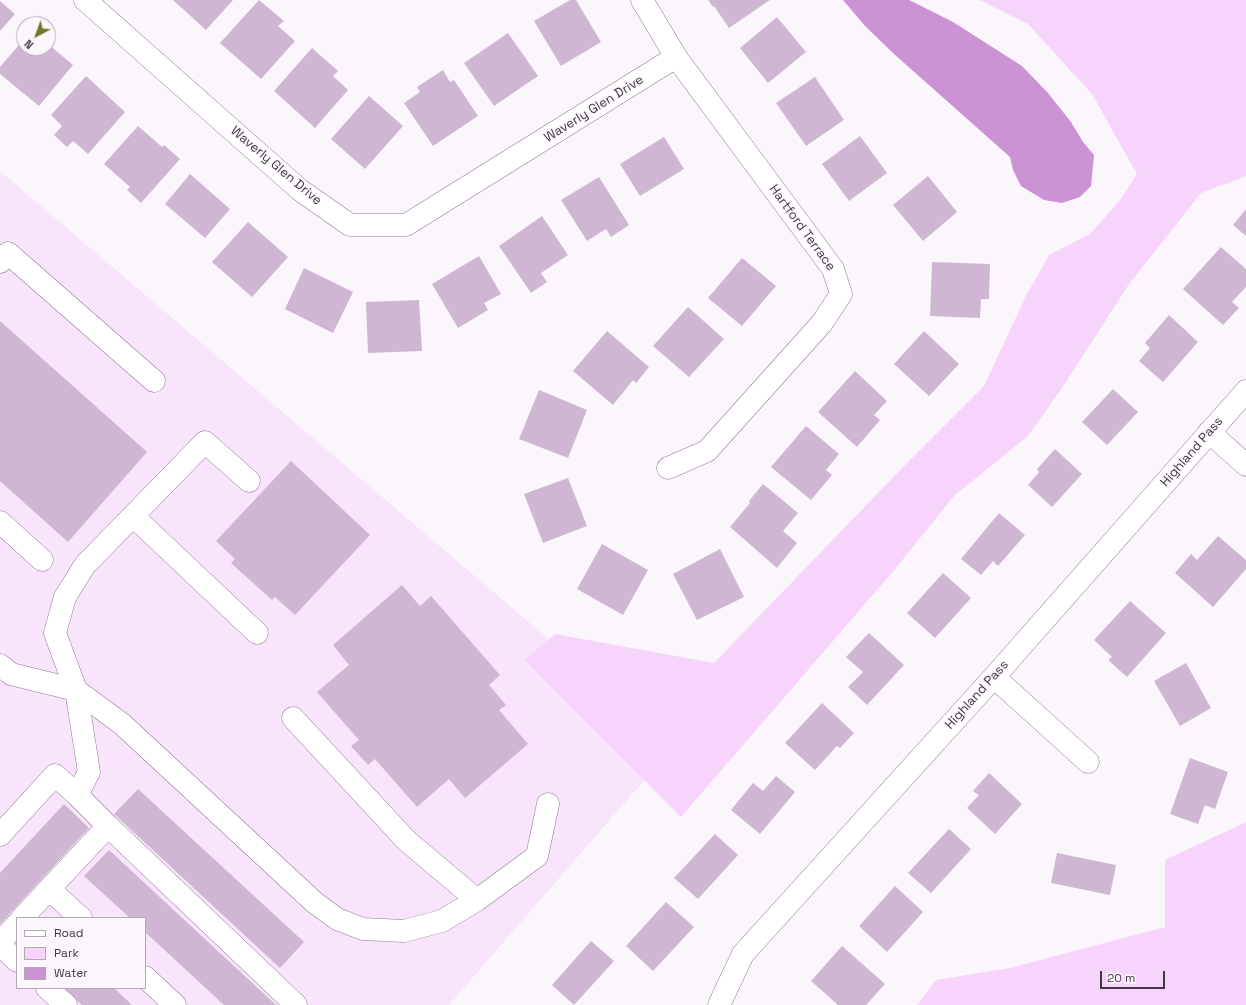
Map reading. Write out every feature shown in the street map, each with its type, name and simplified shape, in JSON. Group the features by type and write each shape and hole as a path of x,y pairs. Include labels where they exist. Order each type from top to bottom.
{"street":[{"name":"Waverly Glen Drive","path":"85,0 300,190 350,225 406,225 676,58"},
{"name":"Hartford Terrace","path":"642,0 676,58 833,268 841,294 822,323 707,451 668,468"},
{"path":"3,254 154,382"},
{"name":"Highland Pass","path":"718,1005 743,954 994,677 1246,391"},
{"path":"1209,432 1246,465"},
{"path":"77,795 89,772 76,690 56,634 65,597 84,565 205,442 249,481"},
{"path":"133,516 257,633"},
{"path":"0,522 42,560"},
{"path":"0,665 10,674 76,690 122,724 314,902 337,919 363,929 404,931 442,921 478,900 537,856 548,804"},
{"path":"994,677 1088,762"},
{"path":"293,718 407,841 478,900"},
{"path":"0,835 55,775 296,1005"},
{"path":"23,917 108,826"},
{"path":"49,889 80,917"},
{"path":"0,942 16,925"},
{"path":"0,946 16,960"},
{"path":"146,978 175,1005"},
{"path":"48,989 66,1005"}],"shaded area":[{"path":"0,171 674,746 449,1005 0,1005"}],"green space":[{"path":"979,0 1246,0 1246,176 1201,193 1129,284 1064,385 1028,436 954,496 896,568 681,817 525,660 555,634 714,663 903,467 984,386 1026,296 1049,255 1090,234 1120,200 1137,174 1092,94 1028,24"},
{"path":"1246,822 1246,1005 917,1005 936,980 1010,968 1165,927 1165,860"}],"water":[{"path":"843,0 909,0 953,22 1022,66 1048,93 1094,155 1091,186 1080,197 1062,203 1044,200 1021,186 1013,170 1010,157 894,54 865,26"}],"building":[{"path":"173,0 233,0 206,30"},
{"path":"259,0 284,21 278,26 295,41 261,79 220,43"},
{"path":"570,0 576,0 601,42 561,66 534,21"},
{"path":"708,0 770,0 729,28"},
{"path":"0,1 15,14 0,31"},
{"path":"777,17 806,52 768,83 740,48"},
{"path":"508,33 538,76 494,106 464,63"},
{"path":"16,48 16,56 56,56 56,51 73,65 39,106 0,74 0,67"},
{"path":"312,48 338,71 333,76 348,90 315,128 274,91"},
{"path":"443,70 450,82 454,80 478,116 433,146 404,103 420,92 417,87"},
{"path":"86,76 125,112 88,154 73,141 67,147 54,135 62,126 51,115"},
{"path":"815,77 844,120 806,146 776,103"},
{"path":"369,96 403,126 365,169 331,139"},
{"path":"138,126 162,147 164,145 180,159 141,203 127,190 130,187 104,164"},
{"path":"860,136 887,173 849,201 822,164"},
{"path":"664,137 684,169 640,196 620,164"},
{"path":"190,174 230,209 205,238 165,204"},
{"path":"928,176 957,212 923,241 893,205"},
{"path":"599,177 629,225 611,237 606,229 587,241 561,200"},
{"path":"1246,209 1246,236 1233,225"},
{"path":"542,216 568,255 541,273 547,282 531,293 499,246"},
{"path":"248,222 288,257 252,297 212,262"},
{"path":"1221,247 1246,269 1246,287 1232,302 1239,308 1223,325 1183,289"},
{"path":"479,256 501,294 484,303 488,310 458,328 432,284"},
{"path":"742,258 776,286 742,326 708,298"},
{"path":"932,262 990,264 989,299 981,299 980,318 930,316"},
{"path":"304,268 353,292 333,333 285,309"},
{"path":"419,300 422,351 368,353 366,302"},
{"path":"688,307 724,339 689,377 653,346"},
{"path":"1169,315 1198,342 1163,382 1139,361 1150,348 1145,343"},
{"path":"0,321 147,452 68,542 0,481"},
{"path":"607,331 649,367 636,383 633,380 613,405 573,371"},
{"path":"924,331 959,364 929,396 894,364"},
{"path":"855,371 887,401 874,415 880,420 857,447 818,412"},
{"path":"1113,389 1138,412 1107,445 1082,422"},
{"path":"539,390 587,410 568,458 519,439"},
{"path":"806,426 839,454 826,470 832,475 811,500 771,467"},
{"path":"1055,449 1082,474 1052,507 1028,485 1039,472 1037,469"},
{"path":"291,461 370,535 295,615 275,597 272,600 231,563 235,559 216,541"},
{"path":"568,478 587,526 543,543 524,494"},
{"path":"763,484 798,513 783,531 797,543 777,568 730,527 750,503 749,501"},
{"path":"999,513 1025,535 998,566 993,561 981,575 961,559"},
{"path":"1218,536 1246,560 1246,569 1213,607 1175,573 1191,554 1197,560"},
{"path":"602,544 648,570 623,615 577,589"},
{"path":"720,549 744,597 697,620 673,574"},
{"path":"943,573 971,598 935,638 907,613"},
{"path":"402,585 420,606 431,596 500,675 489,685 506,705 499,710 528,744 465,798 449,779 417,807 375,759 368,765 351,746 359,740 317,692 349,665 333,645"},
{"path":"1130,601 1166,633 1127,677 1108,660 1112,657 1094,640"},
{"path":"869,633 904,665 867,705 848,687 863,672 846,657"},
{"path":"1186,663 1211,708 1180,726 1154,681"},
{"path":"822,703 854,733 840,748 837,746 815,770 785,743"},
{"path":"1190,758 1228,772 1215,809 1205,805 1198,824 1170,814"},
{"path":"989,773 1022,804 995,834 967,808 979,795 973,791"},
{"path":"776,776 795,792 760,834 731,810 753,783 763,791"},
{"path":"138,789 304,942 280,968 114,814"},
{"path":"64,804 89,828 0,924 0,873"},
{"path":"949,829 971,849 931,893 908,873"},
{"path":"715,834 738,855 698,899 674,878"},
{"path":"109,850 276,1005 224,1005 146,933 146,917 129,917 84,876"},
{"path":"1057,853 1116,865 1110,895 1051,883"},
{"path":"895,886 923,912 887,952 859,926"},
{"path":"666,902 694,927 653,971 626,946"},
{"path":"591,941 614,961 574,1005 552,985"},
{"path":"842,946 885,984 866,1005 838,1005 811,981"},
{"path":"64,989 115,989 132,1005 82,1005"}]}
